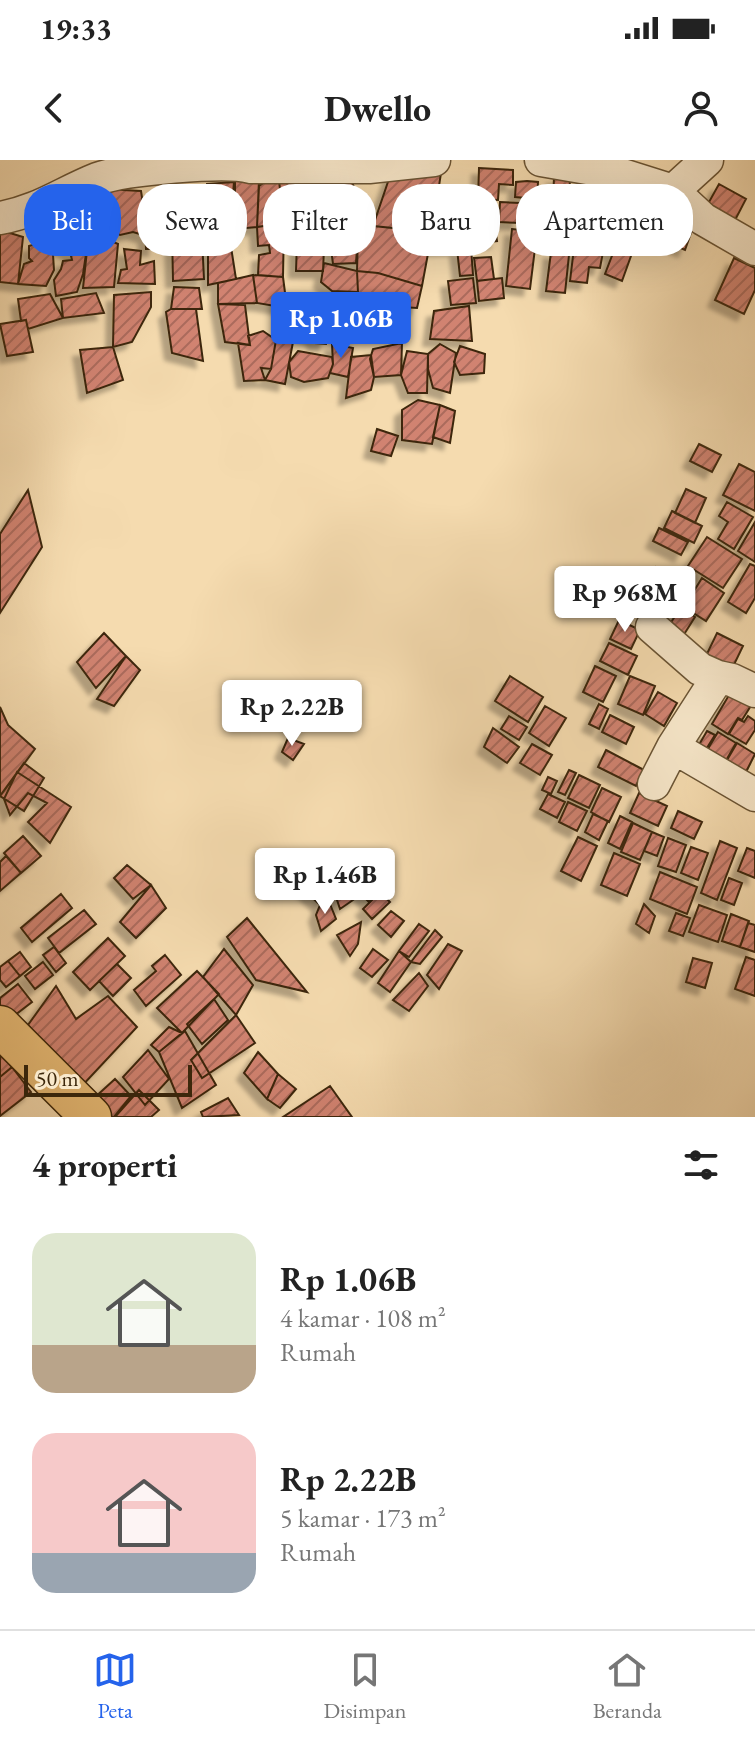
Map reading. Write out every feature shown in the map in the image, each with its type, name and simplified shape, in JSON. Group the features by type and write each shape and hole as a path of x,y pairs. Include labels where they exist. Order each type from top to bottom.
{"main road":[{"path":"0,1026 91,1117"}],"street":[{"path":"0,218 26,214 100,178 153,169 238,162 251,167 434,160"},
{"path":"541,160 616,173 651,184"},
{"path":"681,184 707,160"},
{"path":"693,210 703,219 755,249"},
{"path":"652,627 700,669 755,691"},
{"path":"654,784 673,747 718,677"},
{"path":"673,747 755,795"}],"building":[{"path":"479,168 513,170 513,185 478,184"},
{"path":"392,170 441,173 439,184 392,184 392,228 376,226 376,217"},
{"path":"295,174 308,176 309,184 295,184"},
{"path":"295,174 295,184 279,184 279,181"},
{"path":"314,175 351,176 353,184 313,184"},
{"path":"235,176 259,180 257,227 247,228 247,184 235,184"},
{"path":"554,177 570,178 570,184 554,184"},
{"path":"269,179 279,181 279,184 263,184 263,226 257,227 259,186"},
{"path":"516,182 538,182 516,184 516,197 515,197"},
{"path":"719,184 746,199 732,226 704,211"},
{"path":"121,190 137,191 137,233 121,235"},
{"path":"500,202 516,203 516,223 500,222"},
{"path":"263,226 263,246 258,246 257,227"},
{"path":"376,226 392,228 392,256 428,256 422,286 378,273 357,271 357,256 376,256"},
{"path":"512,229 516,229 516,256 534,256 530,289 506,286"},
{"path":"0,230 23,237 18,284 0,282"},
{"path":"124,249 137,251 137,256 141,256 140,265 154,261 155,284 118,283 121,270 127,269"},
{"path":"259,255 283,256 283,277 258,275"},
{"path":"53,256 54,270 46,286 18,284 24,264 32,261 29,258"},
{"path":"71,256 86,256 77,292 56,296 54,280 63,261 72,260"},
{"path":"86,256 117,256 114,287 83,288"},
{"path":"172,256 203,256 204,279 173,281"},
{"path":"208,256 232,256 236,279 208,285"},
{"path":"297,256 324,256 323,271 296,271"},
{"path":"332,256 356,256 356,263 333,264"},
{"path":"458,256 472,256 473,275 460,276"},
{"path":"550,256 569,256 565,293 546,291"},
{"path":"573,256 602,256 600,268 589,267 587,283 570,281"},
{"path":"612,256 631,256 622,281 605,274"},
{"path":"491,257 494,279 477,281 474,258"},
{"path":"734,258 755,268 755,290 744,314 715,300"},
{"path":"324,263 357,271 358,292 332,291 321,282"},
{"path":"357,271 378,273 422,286 417,308 370,305 358,292"},
{"path":"253,275 257,303 218,304 218,283"},
{"path":"253,275 283,277 287,308 257,303"},
{"path":"473,278 476,303 451,305 448,281"},
{"path":"502,278 504,298 479,301 477,281"},
{"path":"174,287 199,288 202,309 171,309"},
{"path":"151,292 151,307 132,342 113,347 114,295"},
{"path":"96,293 104,313 63,318 61,299"},
{"path":"50,294 63,318 28,329 26,320 21,321 18,299"},
{"path":"299,301 333,302 326,344 315,343 313,338 292,329 293,313"},
{"path":"218,304 245,305 250,345 225,342"},
{"path":"469,306 472,341 430,339 434,311"},
{"path":"171,309 196,309 203,361 172,353 166,312"},
{"path":"26,320 33,352 7,356 0,324"},
{"path":"263,331 276,340 271,369 261,368 265,380 244,381 238,343 250,345 248,336"},
{"path":"288,337 293,342 285,384 265,380 271,369 276,340"},
{"path":"402,343 401,375 374,377 370,359 373,349"},
{"path":"332,344 353,348 348,377 330,373"},
{"path":"440,344 456,353 450,393 433,388 428,369 428,354"},
{"path":"460,346 485,354 484,373 460,375 454,362"},
{"path":"113,347 123,380 87,393 80,350"},
{"path":"298,351 332,357 328,378 304,382 291,377 289,362"},
{"path":"407,351 428,354 427,393 408,393 401,375"},
{"path":"371,355 374,377 371,390 346,398 351,357"},
{"path":"418,400 440,405 432,444 402,440 402,410"},
{"path":"440,405 455,411 450,443 433,437"},
{"path":"377,429 398,436 391,456 371,451"},
{"path":"699,444 721,455 712,472 690,461"},
{"path":"739,464 755,472 755,511 723,495"},
{"path":"686,489 706,498 695,523 675,513"},
{"path":"28,490 42,547 0,613 0,534"},
{"path":"727,502 753,517 734,549 718,539 728,522 719,516"},
{"path":"672,511 702,526 694,543 664,528"},
{"path":"755,522 755,562 738,551"},
{"path":"659,528 688,542 681,555 653,541"},
{"path":"707,537 742,559 723,588 688,566"},
{"path":"750,564 755,566 755,598 746,613 728,602"},
{"path":"656,567 687,585 670,614 639,596"},
{"path":"702,578 724,593 706,621 684,607"},
{"path":"681,607 695,617 683,636 668,627"},
{"path":"619,620 640,630 631,649 610,639"},
{"path":"104,633 126,656 96,688 77,662"},
{"path":"717,633 743,646 729,675 703,662"},
{"path":"609,643 637,656 628,675 600,661"},
{"path":"126,656 140,670 114,706 97,699"},
{"path":"595,666 616,676 603,702 583,692"},
{"path":"510,676 543,697 528,722 495,701"},
{"path":"630,676 655,686 643,715 618,704"},
{"path":"658,692 677,703 664,726 645,714"},
{"path":"729,695 752,704 728,734 712,724"},
{"path":"599,704 608,709 599,729 589,724"},
{"path":"545,706 566,718 549,746 529,733"},
{"path":"0,707 8,725 35,749 0,796"},
{"path":"610,715 634,727 626,744 602,732"},
{"path":"509,716 527,727 519,740 501,729"},
{"path":"748,716 755,721 755,730 746,744 729,734 738,719 744,722"},
{"path":"493,728 519,747 507,763 484,747"},
{"path":"707,731 715,735 700,759 693,755"},
{"path":"718,732 736,743 719,773 700,762"},
{"path":"288,738 304,744 293,760 282,752"},
{"path":"737,743 755,754 740,784 720,772"},
{"path":"532,744 552,755 540,775 520,763"},
{"path":"606,750 644,770 636,786 598,767"},
{"path":"24,763 44,778 24,811 0,796"},
{"path":"569,770 576,773 565,795 558,792"},
{"path":"17,772 71,807 50,843 28,822 47,803 28,793 10,815 4,799"},
{"path":"579,775 600,785 589,808 568,798"},
{"path":"548,777 557,781 551,794 542,790"},
{"path":"602,788 621,797 609,822 591,812"},
{"path":"639,793 667,806 658,826 630,813"},
{"path":"548,794 565,802 557,818 540,809"},
{"path":"568,802 587,811 577,831 559,822"},
{"path":"678,811 702,822 694,839 671,828"},
{"path":"593,814 608,821 599,840 585,832"},
{"path":"620,816 632,822 620,849 608,843"},
{"path":"633,823 652,832 640,860 621,852"},
{"path":"652,832 664,837 657,856 644,851"},
{"path":"23,836 41,856 21,873 4,853"},
{"path":"578,837 597,846 581,881 561,871"},
{"path":"668,838 686,845 676,872 658,866"},
{"path":"720,841 737,848 717,900 701,893"},
{"path":"691,847 708,853 698,880 681,873"},
{"path":"747,848 755,851 755,878 738,871"},
{"path":"614,853 640,864 627,896 601,885"},
{"path":"6,856 21,873 0,891 0,862"},
{"path":"328,857 344,871 320,905 301,887"},
{"path":"371,861 392,880 369,902 350,883"},
{"path":"127,865 151,885 133,899 114,878"},
{"path":"660,872 697,887 687,914 650,899"},
{"path":"729,878 742,883 734,905 721,900"},
{"path":"350,883 356,898 340,909 336,897"},
{"path":"151,885 166,908 136,938 120,922"},
{"path":"380,892 390,902 372,919 363,909"},
{"path":"61,894 72,908 32,942 21,928"},
{"path":"330,904 336,919 321,931 316,915 320,905"},
{"path":"644,904 655,916 649,933 636,924"},
{"path":"699,905 727,915 718,942 689,932"},
{"path":"84,910 96,924 59,953 48,938"},
{"path":"391,911 404,921 391,937 378,925"},
{"path":"676,913 690,918 683,936 669,931"},
{"path":"731,914 749,921 740,947 722,941"},
{"path":"247,918 307,992 256,980 227,937"},
{"path":"361,922 358,944 350,956 337,935"},
{"path":"748,923 755,925 755,952 740,947"},
{"path":"419,924 429,931 409,957 399,951"},
{"path":"435,930 442,937 420,964 411,962"},
{"path":"108,938 125,956 90,990 73,972"},
{"path":"448,944 462,951 439,989 427,975"},
{"path":"54,947 66,963 56,972 43,955"},
{"path":"224,949 253,985 236,1015 203,977"},
{"path":"373,949 388,960 372,977 360,968"},
{"path":"399,951 411,962 390,992 378,983"},
{"path":"20,952 31,967 20,976 8,961"},
{"path":"165,955 181,975 146,1006 134,990 156,971 152,966"},
{"path":"746,957 755,960 755,996 735,989"},
{"path":"693,958 712,963 705,988 686,982"},
{"path":"8,961 20,976 6,987 0,980 0,967"},
{"path":"43,962 53,975 35,989 25,976"},
{"path":"117,964 131,978 113,996 99,981"},
{"path":"197,971 219,994 182,1033 157,1008"},
{"path":"419,973 428,986 409,1011 393,1000"},
{"path":"18,984 32,1002 6,1022 0,1014 0,998"},
{"path":"56,986 76,1019 108,996 137,1027 80,1088 28,1025"},
{"path":"214,999 228,1020 202,1044 187,1024"},
{"path":"236,1015 255,1043 202,1078 191,1060"},
{"path":"169,1027 182,1033 159,1052 151,1045"},
{"path":"185,1031 216,1085 182,1108 159,1052"},
{"path":"148,1050 169,1079 145,1105 123,1077"},
{"path":"0,1052 12,1067 0,1077"},
{"path":"258,1052 278,1074 267,1099 244,1073"},
{"path":"12,1067 31,1092 0,1116 0,1077"},
{"path":"278,1074 296,1089 280,1108 267,1099"},
{"path":"115,1079 131,1096 114,1117 110,1117 93,1099"},
{"path":"330,1086 352,1117 283,1117"},
{"path":"139,1090 159,1110 151,1117 115,1117"},
{"path":"228,1098 239,1115 203,1117 201,1112"}]}
